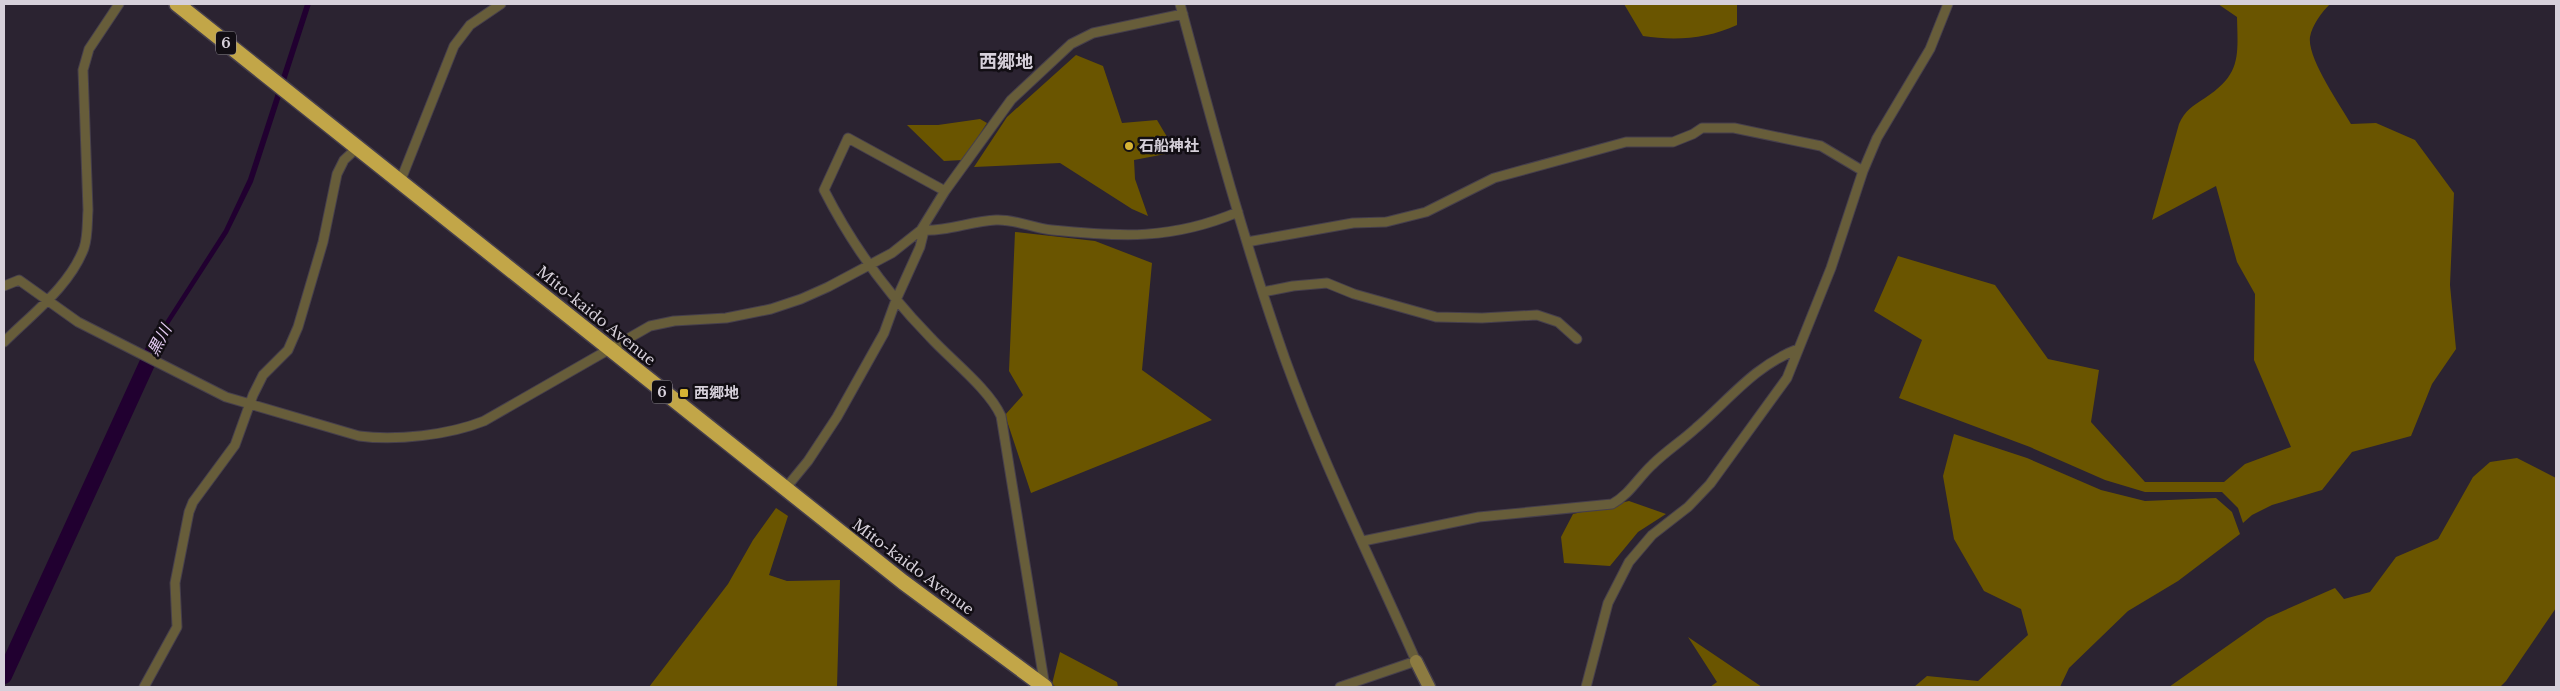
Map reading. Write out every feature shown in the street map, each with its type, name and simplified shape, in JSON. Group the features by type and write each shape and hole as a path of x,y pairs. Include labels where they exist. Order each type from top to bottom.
{"highway":[{"name":"Mito-kaido Avenue","path":"177,4 609,350 903,582 1045,687"}],"street":[{"path":"4,342 48,300 73,270 84,248 88,210 83,70 89,49 119,4"},
{"path":"400,182 454,46 470,25 501,4"},
{"path":"1180,4 1238,212 1286,360 1314,430 1429,687"},
{"path":"1586,687 1606,610 1629,562 1652,535 1688,507 1725,466 1743,437 1787,378 1831,268 1863,172 1877,138 1930,49 1948,4"},
{"path":"4,286 19,280 48,300 61,312 226,397 251,406 359,436 374,438 462,429 484,421 650,326 661,323 752,314 801,299 869,266 904,245 921,230 945,191 1011,100 1071,44 1093,33 1183,14"},
{"path":"1247,242 1352,222 1386,222 1426,212 1494,178 1626,142 1673,142 1702,128 1734,128 1822,146 1863,172"},
{"path":"945,191 848,138 824,190 844,229 869,266 896,300 968,376 988,393 1001,416 1045,687"},
{"path":"144,687 177,627 175,583 188,512 193,502 235,445 251,406 253,395 263,375 288,350 298,327 323,242 337,174 344,160 357,148"},
{"path":"921,230 996,220 1020,222 1049,230 1152,236 1171,233 1238,212"},
{"path":"785,489 808,461 837,417 884,333 896,300 920,247 923,235 921,230"},
{"path":"1263,292 1293,286 1327,284 1372,300 1436,316 1482,318 1537,315 1558,322 1577,339"},
{"path":"1363,541 1470,518 1612,504 1626,495 1645,471 1697,428 1736,388 1752,376 1798,349"},
{"path":"1340,687 1416,661"}],"shaded area":[{"path":"1624,4 1737,4 1737,25 1726,30 1691,38 1643,36"},
{"path":"2218,4 2330,4 2315,23 2310,37 2310,46 2325,81 2351,124 2376,123 2415,140 2454,193 2450,285 2456,349 2432,384 2411,436 2352,452 2322,490 2272,505 2252,515 2243,523 2238,508 2222,492 2145,492 2105,480 2030,447 1899,398 1922,340 1874,311 1898,256 1995,285 2048,359 2099,370 2091,422 2145,482 2224,482 2245,464 2291,447 2254,360 2255,294 2237,262 2216,186 2152,220 2181,119 2190,109 2225,81 2235,64 2237,54 2237,17"},
{"path":"1076,55 1103,66 1122,123 1157,120 1176,152 1134,160 1135,179 1148,216 1132,209 1060,163 974,167 1007,117"},
{"path":"980,119 987,123 963,160 944,161 907,125 938,125"},
{"path":"1015,232 1095,241 1152,263 1142,370 1212,420 1031,493 1005,415 1023,395 1009,371"},
{"path":"1954,434 2027,458 2101,490 2145,501 2216,498 2232,512 2240,534 2178,581 2128,611 2069,668 2060,687 1914,687 1927,676 1978,681 2028,635 2021,609 1984,591 1954,539 1943,476"},
{"path":"2517,458 2556,478 2556,608 2500,687 2169,687 2267,618 2335,588 2344,599 2370,592 2396,557 2438,539 2473,477 2490,462"},
{"path":"1629,501 1666,514 1638,532 1610,566 1564,563 1561,537 1573,514"},
{"path":"776,508 788,516 769,575 787,581 840,580 837,687 649,687 728,584 753,540"},
{"path":"1688,637 1762,687 1710,687 1717,682"},
{"path":"1060,652 1117,682 1118,687 1056,687 1052,684"}],"water":[{"path":"305,4 311,4 253,182 228,233 162,335 150,364 145,362 158,333 224,230 248,179"}],"waterway":[{"name":"黒川","path":"4,676 156,344"}],"place":[{"name":"石船神社","path":"1129,146"},
{"name":"西郷地","path":"684,393"}],"district":[{"name":"西郷地","path":"1006,62"}]}
